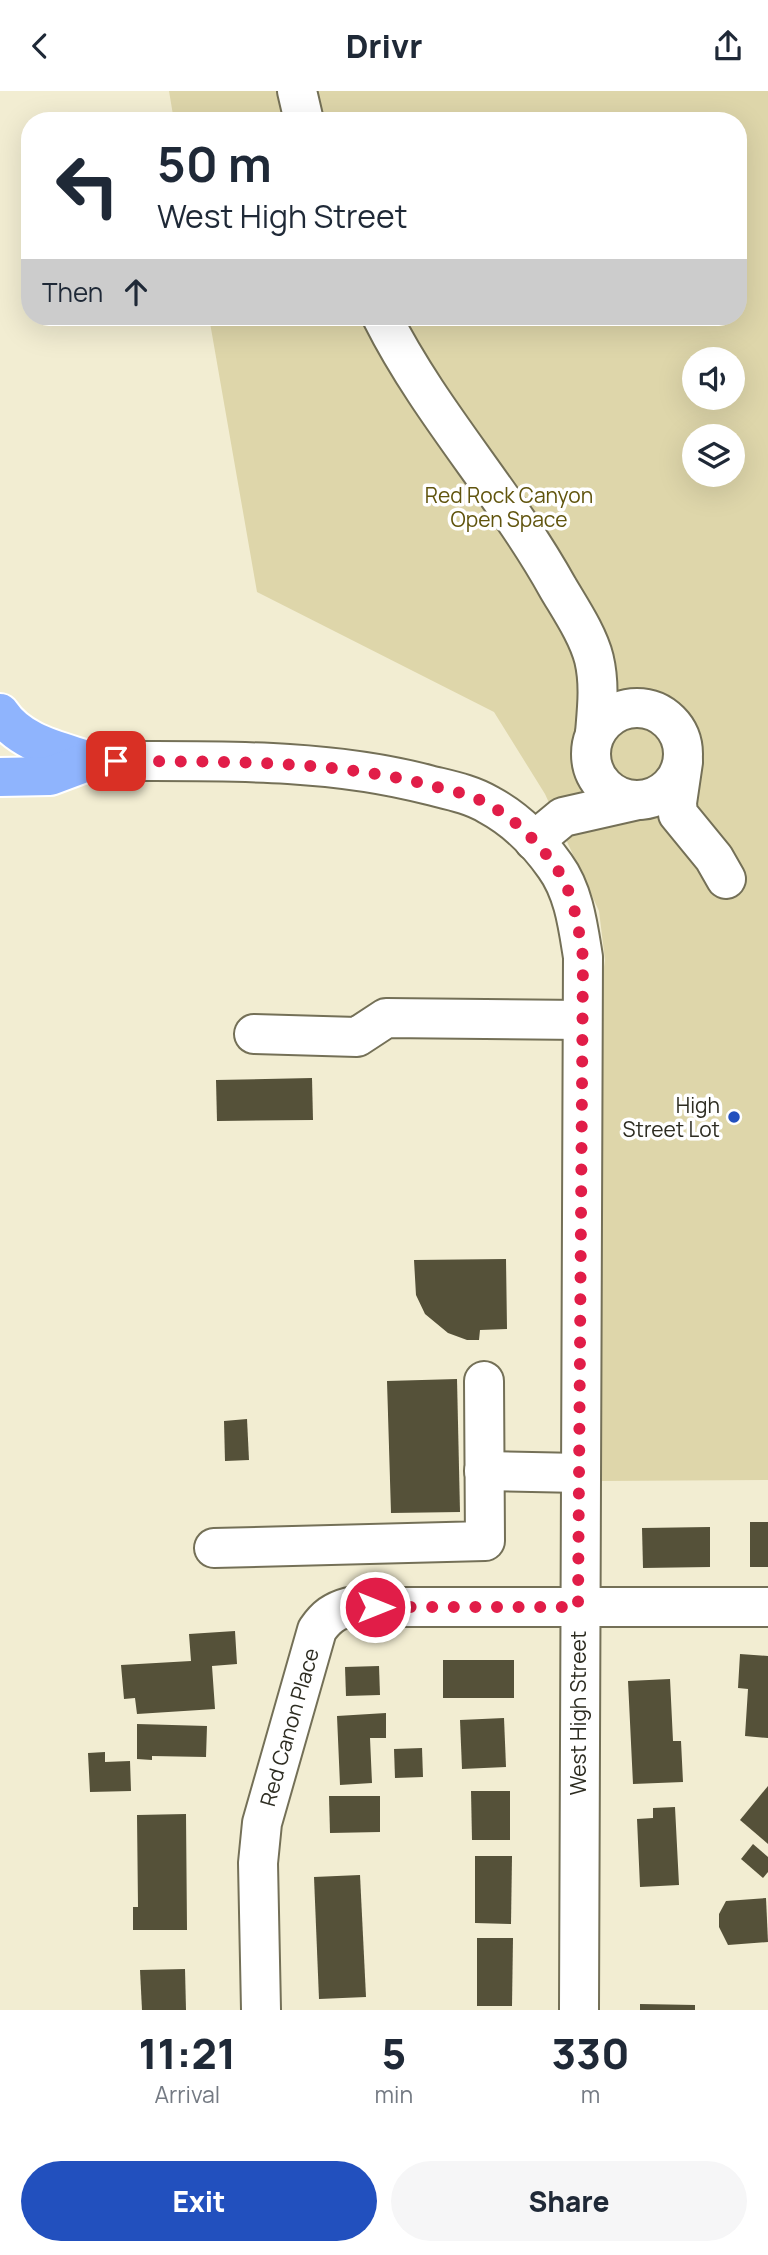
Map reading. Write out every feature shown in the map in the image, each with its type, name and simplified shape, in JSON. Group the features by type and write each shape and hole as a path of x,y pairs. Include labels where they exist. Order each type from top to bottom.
{"highway":[{"path":"0,713 9,726 39,745 90,761"},
{"path":"0,777 50,776 90,761"}],"street":[{"path":"297,91 302,112"},
{"path":"388,326 419,378 522,527 583,633 594,658 598,691 594,749 606,788 616,795 645,799 689,848 726,879 714,858 678,814 683,761 677,730 659,713 640,707 594,658"},
{"path":"534,841 563,817 612,714 640,707"},
{"name":"West High Street","path":"90,761 273,762 393,775 488,803 534,841 556,868 578,923 583,957 578,1607 579,2010"},
{"path":"563,817 645,799 676,779 683,761"},
{"path":"254,1034 357,1037 386,1018 582,1020"},
{"path":"214,1548 485,1541 484,1381"},
{"path":"484,1471 580,1473"},
{"name":"Red Canon Place","path":"261,2010 258,1864 262,1823 317,1630 324,1619 336,1610 349,1607 768,1607"}],"green space":[{"name":"Red Rock Canyon Open Space","path":"169,91 768,91 768,1480 601,1481 601,988 605,960 599,911 545,794 494,712 257,592 211,326 747,326 747,112 172,112"}],"building":[{"path":"312,1078 313,1120 217,1121 216,1080"},
{"path":"506,1259 507,1329 480,1330 479,1340 467,1340 448,1333 425,1314 416,1295 414,1260"},
{"path":"457,1379 460,1512 391,1513 387,1381"},
{"path":"247,1419 249,1460 225,1461 224,1421"},
{"path":"750,1522 768,1522 768,1567 750,1567"},
{"path":"710,1527 710,1567 643,1568 642,1528"},
{"path":"235,1631 237,1664 212,1666 215,1709 137,1714 135,1698 124,1699 121,1665 191,1661 189,1634"},
{"path":"740,1654 768,1656 768,1738 745,1736 748,1689 738,1688"},
{"path":"443,1660 514,1660 514,1698 443,1698"},
{"path":"379,1666 380,1695 346,1696 345,1667"},
{"path":"670,1679 673,1741 681,1741 683,1782 633,1784 628,1681"},
{"path":"386,1713 386,1738 370,1738 372,1783 340,1785 337,1716"},
{"path":"504,1718 506,1767 462,1769 460,1720"},
{"path":"137,1724 207,1726 206,1757 152,1756 152,1760 137,1759"},
{"path":"422,1748 423,1777 395,1778 394,1749"},
{"path":"105,1752 105,1762 130,1761 131,1791 90,1792 88,1753"},
{"path":"768,1786 768,1844 740,1820"},
{"path":"471,1791 510,1791 510,1840 472,1840"},
{"path":"329,1796 380,1796 380,1832 330,1833"},
{"path":"675,1807 679,1885 640,1887 637,1819 653,1818 653,1808"},
{"path":"186,1814 187,1930 133,1930 133,1907 138,1907 137,1815"},
{"path":"753,1844 768,1857 768,1872 763,1878 741,1859"},
{"path":"475,1856 512,1856 511,1924 475,1923"},
{"path":"360,1875 366,1997 319,1999 314,1877"},
{"path":"766,1898 768,1942 728,1945 719,1927 719,1914 726,1901"},
{"path":"477,1938 513,1938 512,2006 477,2006"},
{"path":"185,1969 186,2010 142,2010 140,1970"},
{"path":"640,2004 695,2005 695,2010 640,2010"}],"place":[{"name":"High Street Lot","path":"734,1117"}],"route":[{"path":"116,761 273,762 393,775 457,792 488,803 512,820 556,868 569,893 578,923 583,957 578,1607 375,1607"}]}
